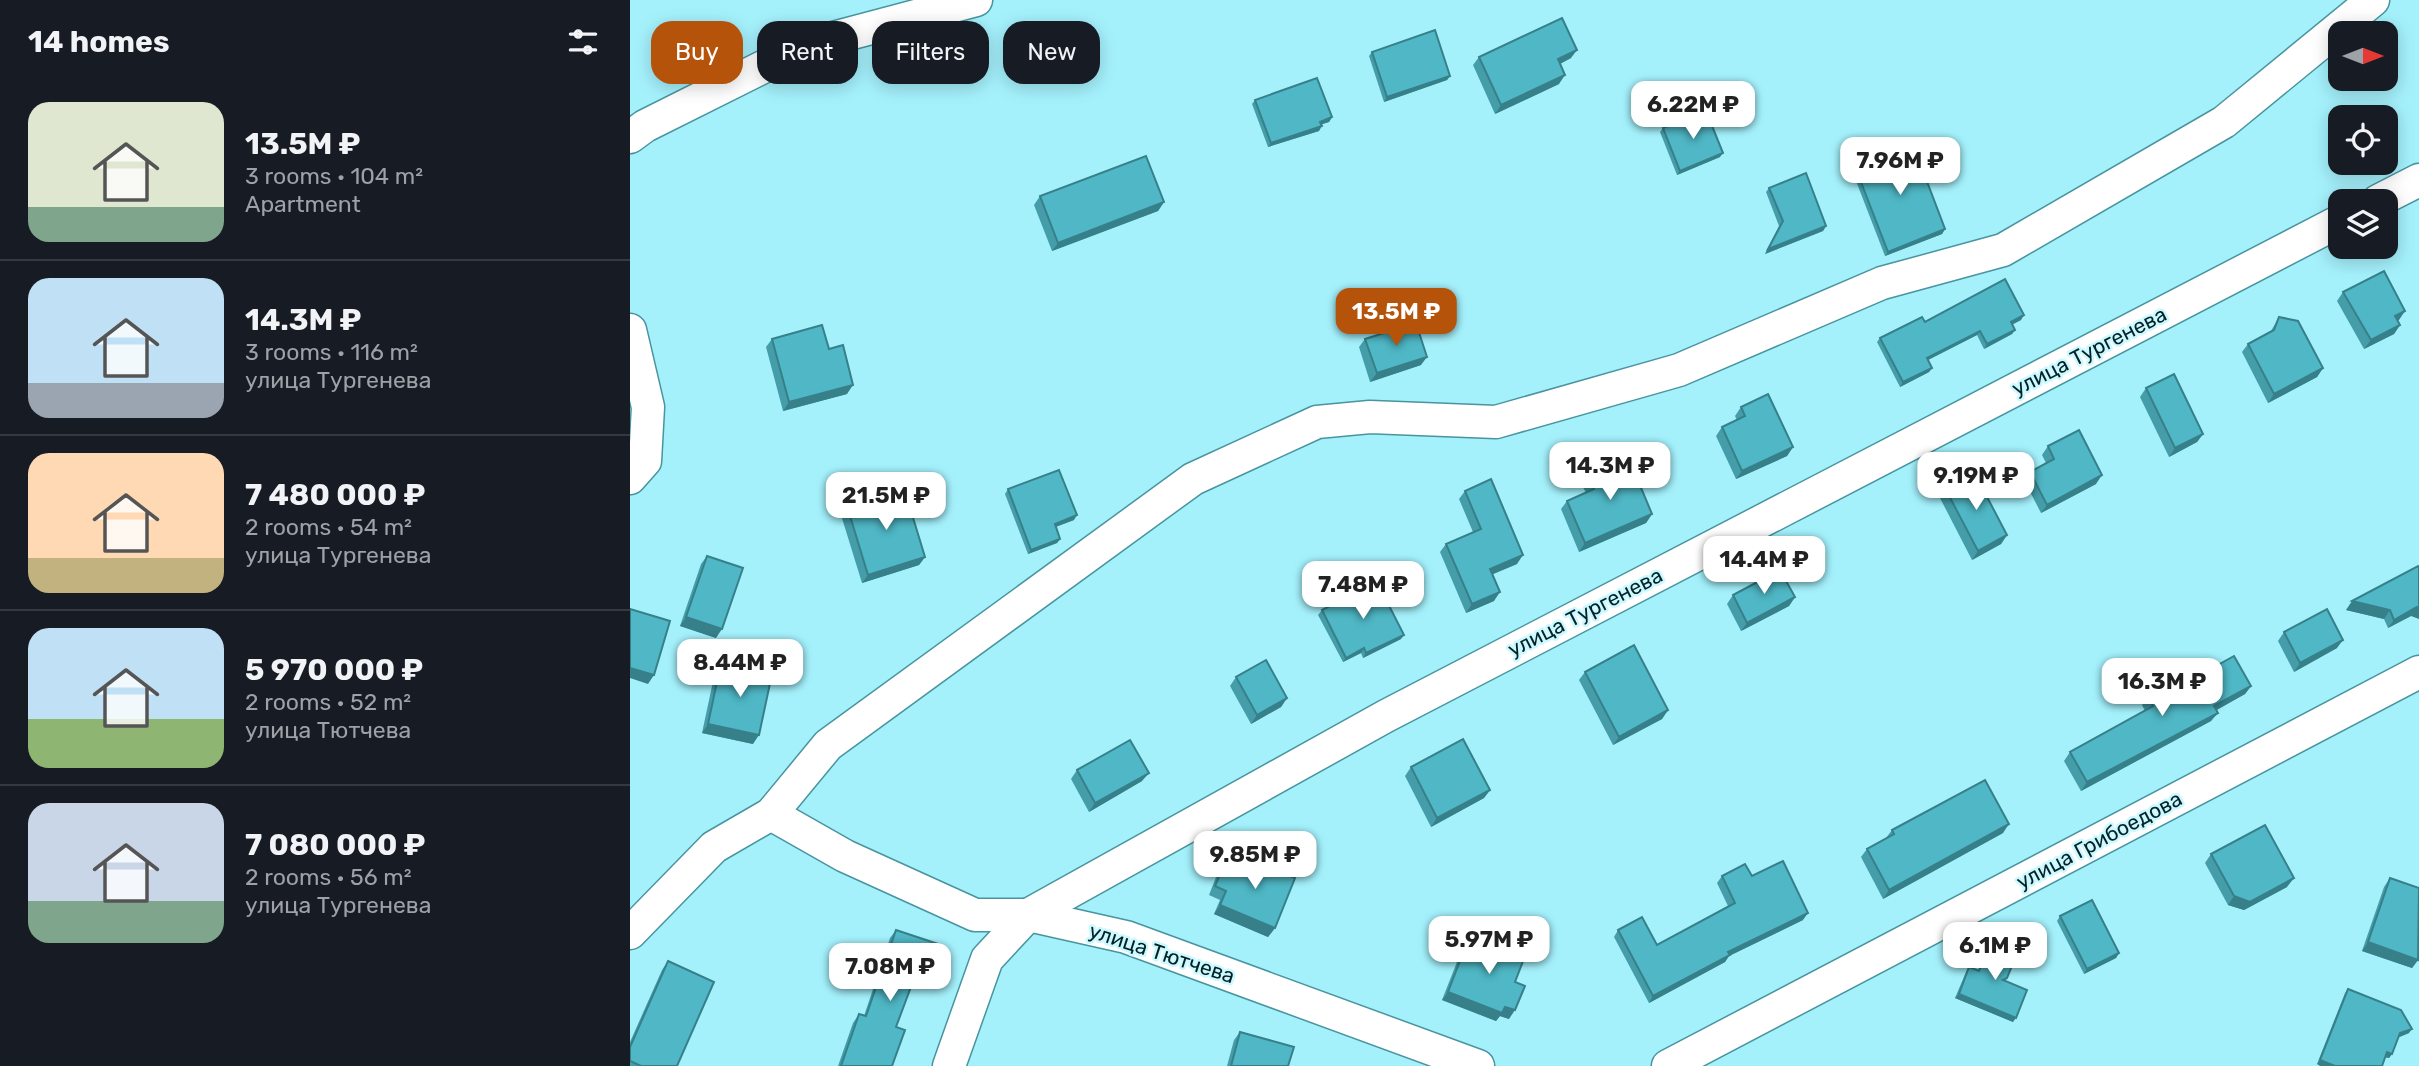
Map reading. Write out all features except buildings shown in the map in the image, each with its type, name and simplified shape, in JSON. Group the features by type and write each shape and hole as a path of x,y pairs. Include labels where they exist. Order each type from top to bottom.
{"street":[{"path":"630,137 645,126 807,45 976,0"},
{"path":"630,933 714,847 771,814 828,745 1194,480 1317,422 1370,417 1496,422 1522,415 1679,370 1882,283 2003,250 2224,122 2373,0"},
{"path":"2398,191 2419,180"},
{"name":"улица Тургенева","path":"949,1066 987,959 1028,915 1386,716 2328,227"},
{"path":"630,330 648,407 645,461 630,478"},
{"name":"улица Грибоедова","path":"1668,1066 2419,672"},
{"name":"улица Тютчева","path":"771,814 845,856 975,915 1028,915 1126,937 1478,1066"}]}
